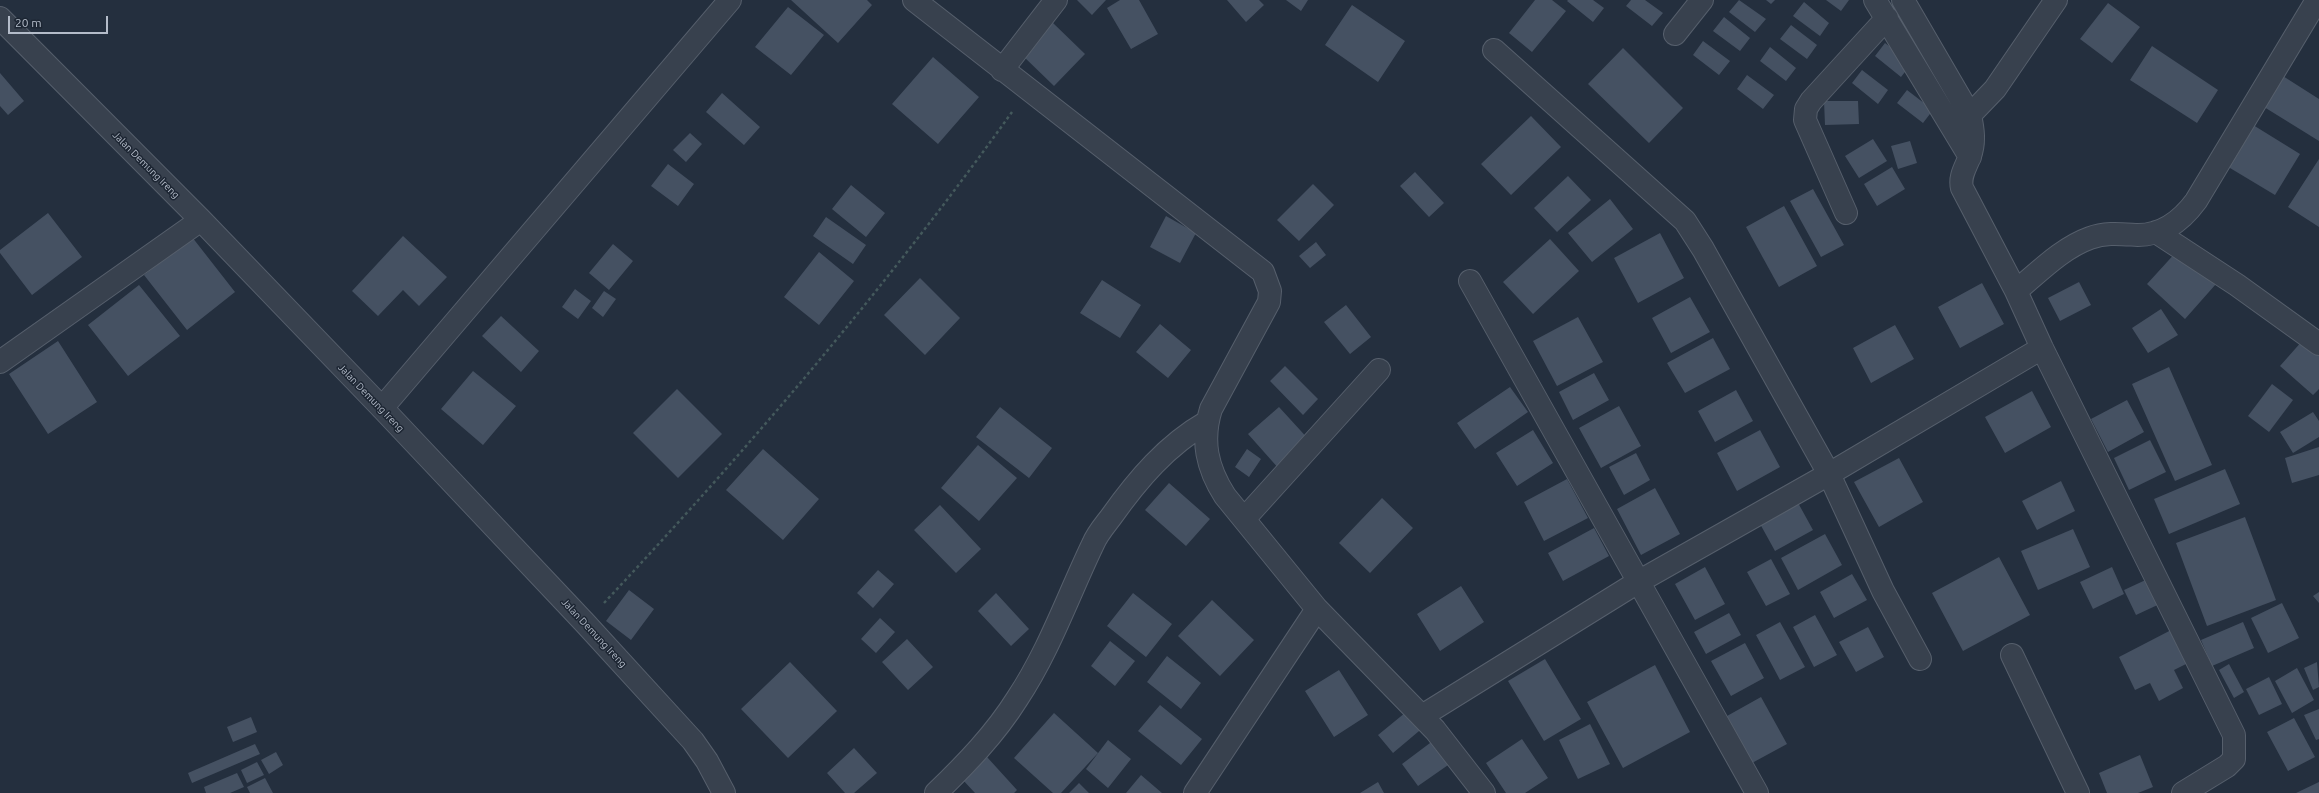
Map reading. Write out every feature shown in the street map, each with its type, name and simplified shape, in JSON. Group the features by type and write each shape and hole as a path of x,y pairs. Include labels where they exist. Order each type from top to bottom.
{"street":[{"path":"382,408 730,0"},
{"path":"914,0 1263,272 1270,291 1269,302 1211,409 1207,422 1205,436 1207,457 1214,478 1225,496 1245,518 1317,609 1422,716 1462,762 1484,793"},
{"path":"1002,70 1056,0"},
{"path":"1675,34 1702,0"},
{"path":"1874,0 1887,18 1970,157"},
{"path":"1903,0 1970,115 1973,136 1970,157 1962,173 1960,182 1962,188 2016,291 2042,348 2234,735 2234,759 2227,766 2184,793"},
{"path":"1970,115 1995,89 2056,0"},
{"path":"2016,291 2069,248 2091,237 2109,233 2139,235 2156,232 2166,229 2181,219 2196,201 2317,0"},
{"name":"Jalan Demung Ireng","path":"0,18 201,220 586,623 693,741 707,761 724,793"},
{"path":"1846,212 1805,120 1806,109 1811,101 1887,18"},
{"path":"1494,50 1685,221 1703,249 1829,474 1883,592 1920,659"},
{"path":"0,362 201,220"},
{"path":"2156,232 2316,337"},
{"path":"1470,281 1508,346 1638,582 1757,793"},
{"path":"1422,716 1638,582 1829,474 2042,348"},
{"path":"1245,518 1379,370"},
{"path":"936,793 970,760 1017,700 1046,646 1093,542 1124,499 1164,452 1178,440 1207,422"},
{"path":"1195,793 1317,609"},
{"path":"2012,655 2078,793"}],"path":[{"path":"586,623 728,468 820,361 956,189 1028,90"}],"building":[{"path":"791,0 867,0 872,5 838,43"},
{"path":"1077,0 1106,0 1092,15"},
{"path":"1120,0 1139,0 1158,34 1131,49 1107,8"},
{"path":"1227,0 1259,0 1264,5 1246,22"},
{"path":"1286,0 1308,0 1301,11"},
{"path":"1535,0 1552,0 1566,11 1532,52 1509,33"},
{"path":"1593,0 1604,8 1593,22 1567,1"},
{"path":"1631,0 1645,0 1663,13 1652,26 1626,6"},
{"path":"1739,0 1766,19 1755,32 1729,12"},
{"path":"1766,0 1775,0 1771,4"},
{"path":"1826,0 1849,0 1841,11"},
{"path":"1804,2 1829,23 1820,36 1793,16"},
{"path":"2108,3 2140,27 2112,63 2080,39"},
{"path":"1352,5 1405,41 1378,82 1325,45"},
{"path":"788,7 824,35 791,75 755,47"},
{"path":"1724,17 1750,38 1740,51 1713,31"},
{"path":"1052,22 1085,54 1054,86 1021,54"},
{"path":"1791,25 1817,45 1807,59 1780,39"},
{"path":"1703,41 1730,61 1719,75 1693,55"},
{"path":"1885,43 1912,63 1901,77 1875,56"},
{"path":"2152,46 2218,90 2197,123 2130,80"},
{"path":"1770,47 1796,68 1786,81 1760,61"},
{"path":"1623,48 1683,108 1649,143 1588,84"},
{"path":"933,57 979,97 938,144 892,104"},
{"path":"1862,70 1888,90 1878,104 1852,83"},
{"path":"2275,71 2319,99 2319,141 2256,102"},
{"path":"0,73 24,101 8,115 0,106"},
{"path":"1747,75 1774,95 1763,109 1737,89"},
{"path":"1907,90 1933,110 1923,123 1897,103"},
{"path":"722,93 760,127 744,145 706,112"},
{"path":"1824,101 1858,101 1859,124 1825,125"},
{"path":"1531,116 1561,147 1511,195 1481,164"},
{"path":"2245,120 2300,154 2275,195 2220,162"},
{"path":"690,133 702,144 686,162 673,150"},
{"path":"1873,139 1887,161 1859,178 1845,156"},
{"path":"1910,141 1917,163 1898,169 1891,146"},
{"path":"2319,159 2319,227 2288,207"},
{"path":"668,164 694,184 678,206 651,186"},
{"path":"1892,167 1905,189 1877,206 1864,184"},
{"path":"1415,172 1444,203 1429,217 1400,186"},
{"path":"1568,176 1591,200 1557,232 1534,208"},
{"path":"1313,184 1334,205 1299,241 1277,220"},
{"path":"851,185 885,213 866,237 832,209"},
{"path":"1813,189 1844,245 1821,257 1790,201"},
{"path":"1610,199 1633,229 1592,262 1568,233"},
{"path":"1784,206 1817,266 1779,287 1746,227"},
{"path":"48,213 82,257 32,295 0,253 0,250"},
{"path":"1166,216 1196,233 1180,263 1150,247"},
{"path":"826,217 866,245 853,264 813,236"},
{"path":"1660,233 1684,278 1638,303 1614,258"},
{"path":"403,236 447,277 419,306 403,290 378,316 352,291"},
{"path":"192,237 235,292 187,330 144,275"},
{"path":"1550,239 1579,271 1533,314 1503,282"},
{"path":"1316,242 1326,255 1310,268 1299,256"},
{"path":"613,244 633,261 609,290 589,273"},
{"path":"2178,250 2216,284 2185,319 2147,284"},
{"path":"819,252 854,281 819,325 784,297"},
{"path":"920,278 960,318 925,355 884,315"},
{"path":"1102,280 1141,305 1120,338 1080,313"},
{"path":"2079,282 2091,305 2060,321 2048,298"},
{"path":"1982,283 2004,324 1960,348 1938,307"},
{"path":"139,285 180,336 128,376 88,325"},
{"path":"575,289 591,301 578,319 562,307"},
{"path":"604,291 616,299 603,317 592,308"},
{"path":"1690,297 1710,332 1671,353 1652,318"},
{"path":"1346,305 1371,337 1350,354 1324,322"},
{"path":"2161,309 2178,335 2148,353 2132,328"},
{"path":"501,316 539,351 521,372 482,336"},
{"path":"1578,317 1603,362 1557,386 1533,341"},
{"path":"1160,324 1191,350 1168,378 1136,352"},
{"path":"1895,325 1914,359 1871,383 1853,348"},
{"path":"1713,338 1730,369 1685,393 1667,363"},
{"path":"2303,340 2319,354 2319,389 2313,395 2280,366"},
{"path":"58,341 97,402 48,434 9,374"},
{"path":"1285,366 1318,399 1303,415 1270,381"},
{"path":"2169,367 2212,465 2175,481 2132,384"},
{"path":"473,371 516,406 483,445 441,409"},
{"path":"1594,373 1609,400 1573,420 1559,392"},
{"path":"2272,384 2293,400 2269,432 2248,416"},
{"path":"1510,387 1528,412 1475,449 1457,423"},
{"path":"677,389 722,434 678,478 633,433"},
{"path":"1736,390 1753,421 1715,442 1698,411"},
{"path":"2032,391 2051,427 2005,453 1985,417"},
{"path":"2127,400 2144,432 2108,452 2091,419"},
{"path":"1619,406 1641,446 1601,468 1579,428"},
{"path":"1000,407 1052,448 1029,478 976,437"},
{"path":"1279,407 1311,442 1280,470 1248,434"},
{"path":"2313,412 2319,421 2319,437 2293,453 2280,432"},
{"path":"1533,430 1553,463 1517,486 1496,453"},
{"path":"1760,430 1780,467 1737,491 1717,453"},
{"path":"2150,440 2166,472 2129,490 2114,458"},
{"path":"978,445 1017,478 979,521 941,488"},
{"path":"2319,447 2319,475 2292,483 2285,458"},
{"path":"763,449 819,499 783,540 726,490"},
{"path":"1247,449 1261,459 1249,477 1235,467"},
{"path":"1636,453 1650,480 1624,495 1609,467"},
{"path":"1899,458 1923,502 1879,527 1854,482"},
{"path":"2225,469 2240,504 2169,534 2154,499"},
{"path":"1567,479 1588,518 1544,541 1524,502"},
{"path":"2061,481 2075,511 2037,530 2022,501"},
{"path":"1169,483 1210,519 1186,546 1145,510"},
{"path":"1655,488 1680,534 1641,555 1617,509"},
{"path":"1382,498 1413,528 1370,573 1339,543"},
{"path":"1797,501 1813,530 1775,551 1759,522"},
{"path":"940,505 981,549 956,573 914,530"},
{"path":"2245,517 2276,600 2207,626 2176,543"},
{"path":"1594,528 1609,556 1563,581 1548,553"},
{"path":"2073,529 2090,567 2038,590 2021,551"},
{"path":"1825,534 1842,565 1798,590 1781,558"},
{"path":"1999,557 2030,615 1963,651 1932,593"},
{"path":"1771,559 1790,594 1766,606 1747,572"},
{"path":"1705,567 1725,604 1695,620 1675,584"},
{"path":"2112,567 2124,594 2093,609 2080,582"},
{"path":"878,570 894,584 873,608 857,593"},
{"path":"1852,574 1867,600 1834,618 1820,592"},
{"path":"2152,577 2164,602 2136,615 2124,590"},
{"path":"1461,586 1484,622 1440,651 1417,614"},
{"path":"629,590 654,609 631,640 606,621"},
{"path":"2319,592 2319,603 2313,596"},
{"path":"996,593 1029,629 1011,646 978,611"},
{"path":"1133,593 1172,624 1146,657 1107,626"},
{"path":"1212,600 1254,640 1220,676 1178,636"},
{"path":"2282,603 2299,638 2268,653 2251,618"},
{"path":"1729,613 1741,635 1706,654 1694,632"},
{"path":"1815,615 1837,655 1814,667 1793,627"},
{"path":"880,618 895,632 876,653 861,639"},
{"path":"1780,622 1805,667 1780,680 1756,635"},
{"path":"2243,622 2254,648 2212,666 2201,640"},
{"path":"1868,627 1884,657 1856,672 1839,642"},
{"path":"2175,628 2192,661 2174,670 2183,688 2159,701 2150,683 2135,690 2119,657"},
{"path":"907,639 933,667 908,690 882,662"},
{"path":"1110,641 1135,661 1115,686 1091,666"},
{"path":"1745,643 1764,678 1731,696 1711,661"},
{"path":"1167,656 1201,683 1181,709 1147,682"},
{"path":"1545,659 1581,719 1544,741 1508,681"},
{"path":"790,662 837,711 788,758 741,709"},
{"path":"2317,662 2319,687 2313,690 2304,668"},
{"path":"2229,664 2244,692 2234,698 2219,670"},
{"path":"1655,665 1690,732 1623,768 1587,702"},
{"path":"2297,668 2314,700 2292,713 2275,681"},
{"path":"1339,670 1368,715 1334,737 1305,691"},
{"path":"2269,677 2282,704 2259,715 2246,689"},
{"path":"1761,697 1787,744 1752,763 1727,716"},
{"path":"1160,705 1202,739 1181,765 1138,731"},
{"path":"1411,708 1425,726 1393,753 1378,735"},
{"path":"2319,709 2319,739 2316,740 2304,715"},
{"path":"1054,713 1098,753 1061,793 1053,793 1014,758"},
{"path":"251,717 257,732 233,742 227,727"},
{"path":"2294,718 2315,757 2288,771 2267,732"},
{"path":"1590,724 1610,764 1578,779 1559,740"},
{"path":"1522,739 1548,778 1525,793 1506,793 1486,763"},
{"path":"1108,740 1131,759 1108,788 1086,769"},
{"path":"1434,740 1451,763 1418,786 1402,764"},
{"path":"255,744 260,754 192,783 188,773"},
{"path":"854,748 877,773 854,793 845,793 827,773"},
{"path":"276,752 283,765 269,774 261,760"},
{"path":"2140,755 2153,787 2138,793 2107,793 2099,773"},
{"path":"987,757 1017,790 1014,793 975,793 962,779"},
{"path":"257,762 264,775 247,783 241,770"},
{"path":"237,773 244,787 230,793 206,793 204,787"},
{"path":"1141,775 1162,793 1126,793"},
{"path":"265,778 273,793 250,793 247,787"},
{"path":"1378,782 1384,793 1360,793"},
{"path":"2319,782 2319,793 2296,793"},
{"path":"1079,783 1089,793 1069,793"}]}
